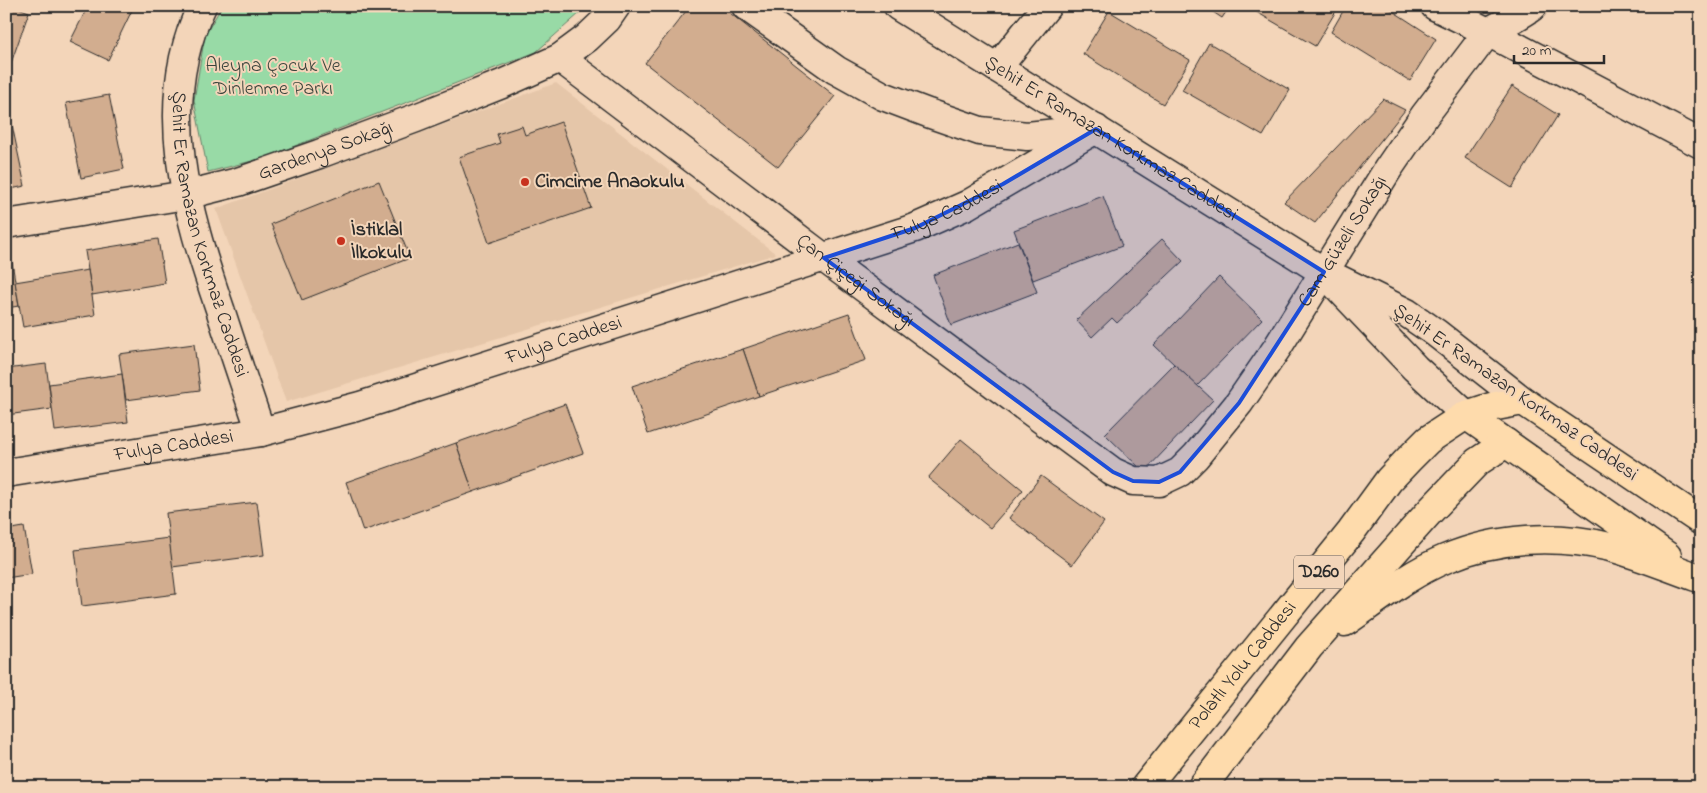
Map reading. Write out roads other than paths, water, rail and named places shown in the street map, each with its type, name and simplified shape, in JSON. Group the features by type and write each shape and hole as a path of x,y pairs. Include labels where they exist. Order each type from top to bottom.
{"main road":[{"name":"Polatlı Yolu Caddesi","path":"1144,787 1351,532 1390,480 1428,440 1466,415 1491,407 1524,401"},
{"name":"Şehit Er Ramazan Korkmaz Caddesi","path":"1524,401 1701,522"},
{"name":"Şehit Er Ramazan Korkmaz Caddesi","path":"1466,415 1698,579"},
{"name":"Polatlı Yolu Caddesi","path":"1202,787 1309,647 1431,510 1477,462 1506,443"},
{"name":"Polatlı Yolu Caddesi","path":"1309,647 1409,579 1444,559 1475,547 1507,541 1544,538 1576,540 1617,550 1698,579"}],"street":[{"name":"Şehit Er Ramazan Korkmaz Caddesi","path":"202,6 187,42 181,76 178,112 179,139 186,195 198,244 261,432"},
{"name":"Gardenya Sokağı","path":"6,224 186,195 238,182 416,118 502,84 560,58 587,38 616,6"},
{"path":"746,6 836,70 883,96 928,114 980,131 1027,136 1096,129"},
{"name":"Şehit Er Ramazan Korkmaz Caddesi","path":"898,6 1324,272 1407,313 1524,401"},
{"path":"997,68 1047,6"},
{"path":"1435,6 1701,144"},
{"name":"Cam Güzeli Sokağı","path":"1159,482 1180,472 1196,456 1239,403 1277,348 1388,169 1488,32 1533,6"},
{"name":"Çan Çiçeği Sokağı","path":"560,58 824,258 1112,472 1133,481 1159,482"},
{"name":"Fulya Caddesi","path":"6,473 261,432 360,406 915,228 966,205 1096,129"},
{"name":"Şehit Er Ramazan Korkmaz Caddesi","path":"1324,272 1414,368 1466,415"}],"place":[{"name":"Cimcime Anaokulu","path":"525,182"},
{"name":"İstiklal İlkokulu","path":"341,241"}],"park label":[{"name":"Aleyna Çocuk Ve Dinlenme Parkı","path":"273,78"}]}
